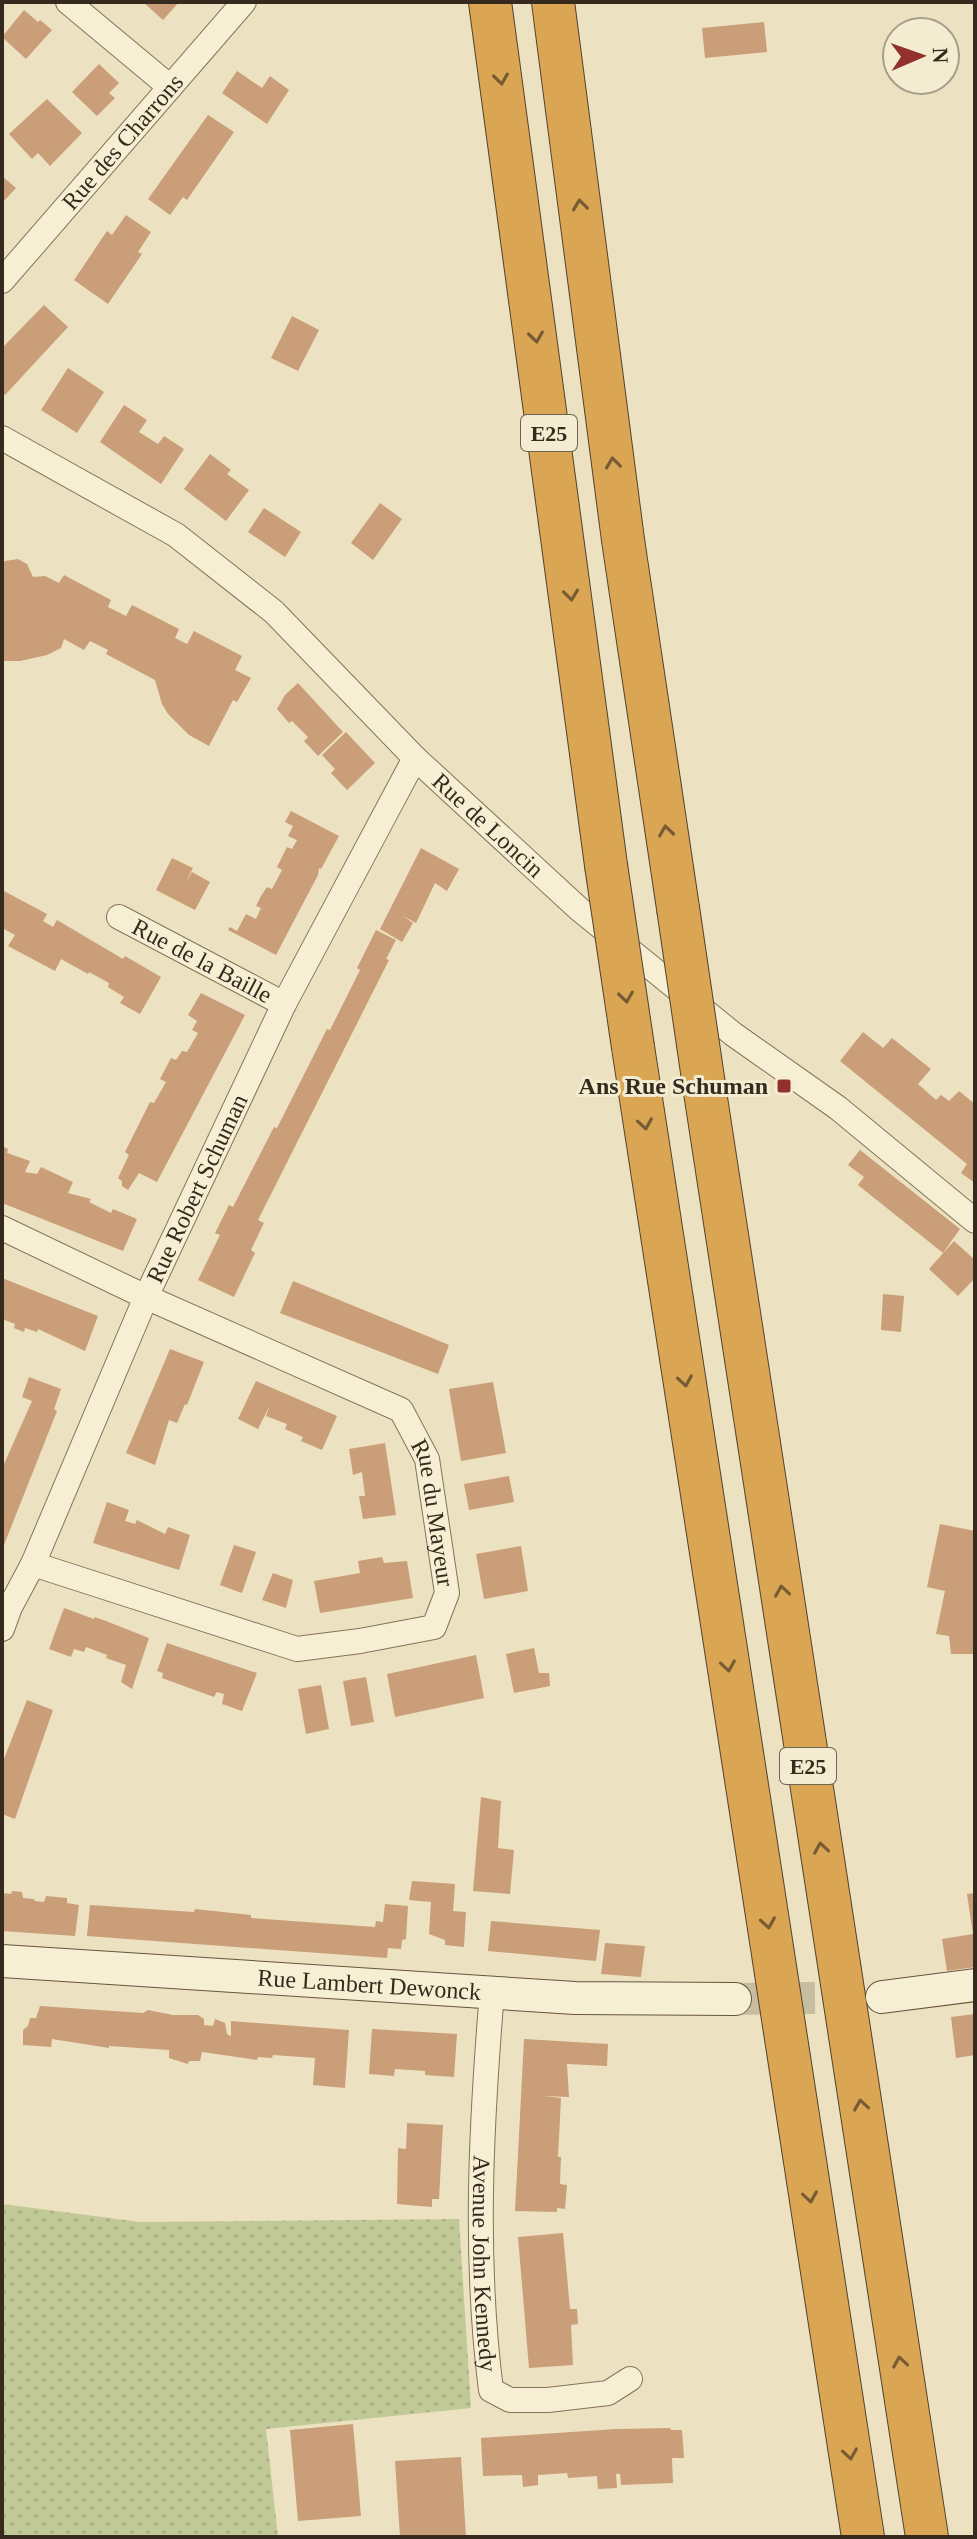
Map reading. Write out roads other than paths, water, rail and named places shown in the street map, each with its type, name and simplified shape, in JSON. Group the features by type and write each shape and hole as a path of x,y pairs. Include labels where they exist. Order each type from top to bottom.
{"highway":[{"name":"E25","path":"490,2 606,865 863,2537"},
{"name":"E25","path":"553,2 623,540 927,2537"}],"street":[{"path":"68,2 170,87"},
{"name":"Rue des Charrons","path":"2,281 244,2"},
{"name":"Rue de Loncin","path":"2,438 176,535 274,612 415,758 579,909 733,1034 838,1108 975,1221"},
{"name":"Rue Robert Schuman","path":"5,1613 33,1564 146,1297 284,1004 415,758"},
{"name":"Rue de la Baille","path":"119,917 284,1004"},
{"path":"2,1228 146,1297"},
{"name":"Rue du Mayeur","path":"33,1564 297,1649 434,1627 447,1593 427,1459 401,1410 146,1297"},
{"name":"Rue Lambert Dewonck","path":"2,1961 575,1998 735,1999"},
{"path":"882,1997 975,1985"},
{"name":"Avenue John Kennedy","path":"492,1992 480,2212 484,2333 491,2390 510,2400 548,2400 608,2393 630,2379"}],"tunnel":[{"path":"735,1999 882,1997"}],"place":[{"name":"Ans Rue Schuman","path":"784,1086"}]}
